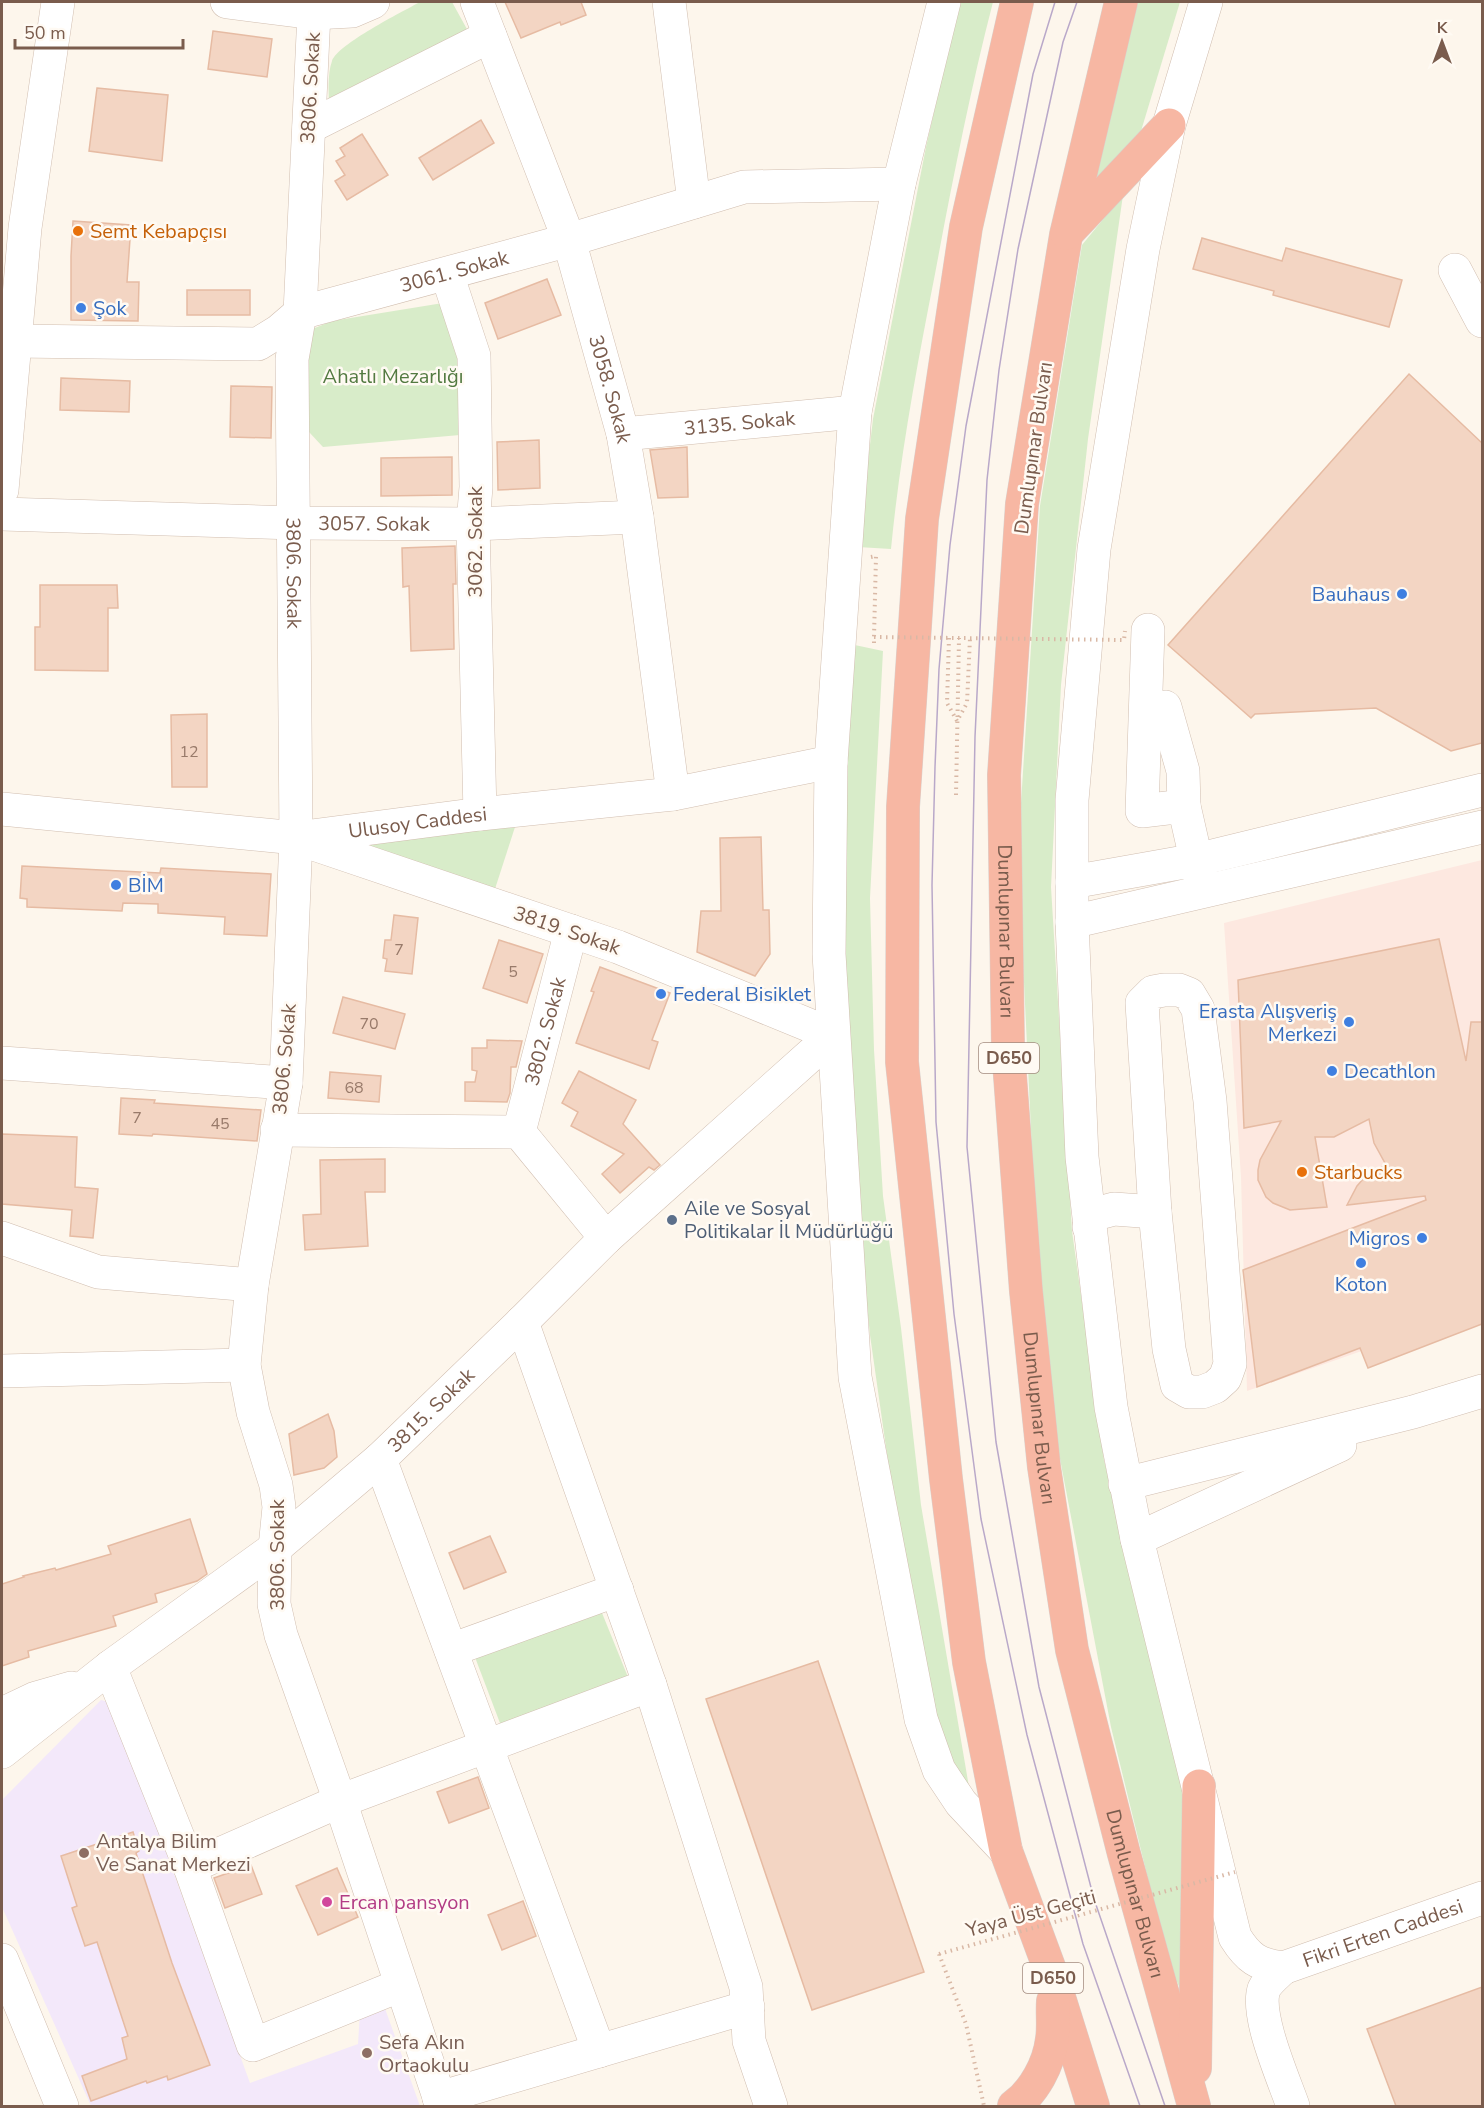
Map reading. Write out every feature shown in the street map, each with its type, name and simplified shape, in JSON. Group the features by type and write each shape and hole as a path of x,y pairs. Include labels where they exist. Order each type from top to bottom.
{"highway":[{"name":"D650","path":"1017,2 966,227 922,519 903,819 902,1062 946,1479 968,1650 1006,1851 1053,1978 1093,2106"},
{"name":"Dumlupınar Bulvarı","path":"1121,2 1066,235 1022,504 1004,775 1008,1049 1026,1291 1044,1467 1072,1650 1124,1854 1194,2106"},
{"path":"1066,235 1169,125"},
{"path":"1194,2106 1199,1786"},
{"path":"1014,2106 1022,2100 1041,2076 1052,2040 1053,1978"}],"street":[{"path":"2,489 14,341 13,227 58,2"},
{"path":"236,2 314,13 352,11 373,2"},
{"name":"3058. Sokak","path":"477,2 569,240 623,434 637,517 673,794"},
{"path":"669,2 694,202"},
{"path":"944,2 899,184 855,412 831,762 829,954 855,1377 921,1719 939,1770 961,1803 1006,1851"},
{"path":"1206,2 1169,125 1143,249 1094,549 1072,800 1072,922 1082,1157 1111,1407 1125,1484 1235,1937 1244,1951 1255,1961 1268,1967 1283,1968"},
{"name":"3806. Sokak","path":"314,13 300,313 292,359 296,838 286,1083 252,1285 244,1365 253,1412 276,1485 279,1507 275,1548 274,1604 281,1635 340,1801 441,2102"},
{"path":"309,127 490,36"},
{"name":"3061. Sokak","path":"14,341 258,344 279,331 300,313 569,240 744,186 899,184"},
{"path":"1455,270 1482,321"},
{"name":"3062. Sokak","path":"447,274 474,356 476,487 473,524 480,814"},
{"name":"3135. Sokak","path":"623,434 855,412"},
{"name":"3057. Sokak","path":"2,514 294,523 473,524 637,517"},
{"path":"1136,630 1142,811 1184,806"},
{"path":"1165,707 1183,771 1184,806 1203,892"},
{"name":"Ulusoy Caddesi","path":"2,808 296,838 480,814 673,794 831,762"},
{"path":"1072,882 1196,860 1482,790"},
{"path":"1411,808 1395,821 1397,835 1416,843"},
{"path":"1072,922 1482,828"},
{"name":"3819. Sokak","path":"296,838 618,947 833,1035"},
{"name":"3802. Sokak","path":"519,1132 571,931"},
{"path":"1179,990 1189,994 1198,1009 1210,1101 1230,1364 1225,1378 1215,1387 1202,1392 1189,1392 1177,1385 1169,1349 1153,1197 1142,1003 1153,992 1179,990"},
{"name":"3815. Sokak","path":"2,1752 100,1674 275,1548 380,1459 606,1238 833,1035"},
{"path":"2,1064 286,1083"},
{"path":"277,1130 519,1132 606,1238"},
{"path":"1086,1194 1144,1191 1153,1197"},
{"path":"1089,1227 1095,1214 1153,1197"},
{"path":"2,1238 98,1272 252,1285"},
{"path":"522,1322 650,1685 746,1987 749,2041 771,2106"},
{"path":"2,1371 244,1365"},
{"path":"1125,1484 1413,1412 1482,1391"},
{"path":"1137,1539 1413,1412"},
{"path":"380,1459 599,2051"},
{"path":"451,1650 617,1590"},
{"path":"2,1714 36,1698 100,1674 190,1867 253,2045 401,1984"},
{"path":"190,1867 340,1801 650,1685"},
{"name":"Fikri Erten Caddesi","path":"1283,1968 1482,1898"},
{"path":"2,1960 62,2106"},
{"path":"1283,1968 1265,1988 1263,2004 1266,2028 1293,2106"},
{"path":"441,2102 599,2051 748,2007"}],"path":[{"path":"874,643 876,566"},
{"path":"874,637 1124,640 1136,630"},
{"path":"949,638 947,703 957,721"},
{"path":"956,795 959,638"},
{"path":"957,721 967,703 970,638"},
{"name":"Yaya Üst Geçiti","path":"984,2106 966,2024 939,1954 1235,1872"}],"shaded area":[{"path":"1482,860 1482,1309 1247,1391 1241,1177 1224,923"},
{"name":"Antalya Bilim Ve Sanat Merkezi","path":"101,1700 112,1703 250,2083 358,2044 360,2012 383,2003 420,2106 91,2106 2,1907 2,1800"}],"green space":[{"path":"420,2 452,2 468,31 329,107 329,72 337,54 372,29"},
{"path":"959,2 993,2 962,137 922,342 904,445 891,549 858,547 873,419 926,147"},
{"path":"1138,2 1180,2 1141,131 1085,201"},
{"path":"1123,195 1088,439 1061,685 1051,887 1072,1231 1104,1460 1181,1783 1191,1871 1188,2007 1168,1961 1111,1727 1053,1422 1034,1193 1023,961 1021,803 1040,506 1082,245"},
{"name":"Ahatlı Mezarlığı","path":"443,303 460,347 460,435 323,447 309,432 305,332 332,321"},
{"path":"850,644 883,651 870,898 874,1050 883,1196 921,1505 969,1787 941,1743 905,1581 870,1335 843,1066 841,851"},
{"path":"515,827 494,892 351,842"},
{"path":"600,1608 630,1682 503,1731 473,1652"}],"building":[{"path":"505,2 581,2 586,15 561,25 560,22 521,38"},
{"path":"213,31 272,39 267,77 208,69"},
{"path":"97,88 168,95 162,161 89,151"},
{"path":"481,120 494,143 433,180 419,158"},
{"path":"362,134 388,175 347,200 335,181 345,175 336,161 345,156 340,148"},
{"path":"73,221 131,225 127,282 139,282 138,321 71,320"},
{"path":"1202,238 1282,261 1286,248 1402,280 1389,327 1273,295 1274,291 1193,269"},
{"path":"547,279 561,315 498,339 485,303"},
{"path":"187,290 250,290 250,315 187,315"},
{"path":"1409,374 1482,443 1482,743 1451,751 1376,708 1255,714 1251,718 1168,645"},
{"path":"61,378 130,381 129,412 60,410"},
{"path":"231,386 272,387 271,438 230,437"},
{"path":"539,440 540,488 498,490 497,442"},
{"path":"687,447 688,497 658,498 650,450"},
{"path":"452,457 452,495 381,496 381,458"},
{"path":"455,546 454,649 411,651 409,586 403,587 402,548"},
{"path":"40,585 117,585 118,608 108,608 108,671 35,670 35,627 40,627"},
{"path":"207,714 207,787 172,787 171,715"},
{"path":"761,837 763,910 769,910 770,954 755,976 697,952 701,911 721,911 720,838"},
{"path":"22,866 160,873 161,868 271,874 267,936 224,934 225,917 158,913 158,904 123,903 122,911 27,907 27,899 20,898"},
{"path":"394,915 418,918 412,974 385,971 387,959 383,958 385,940 391,940"},
{"path":"1439,939 1466,1061 1471,1022 1482,1022 1482,1324 1368,1368 1360,1348 1257,1387 1243,1270 1426,1200 1425,1196 1347,1205 1364,1178 1386,1165 1374,1143 1369,1119 1334,1137 1315,1137 1327,1207 1290,1210 1273,1203 1266,1197 1258,1180 1258,1170 1260,1160 1281,1121 1244,1128 1238,980"},
{"path":"499,940 543,954 527,1003 483,988"},
{"path":"600,967 670,993 652,1040 658,1042 649,1069 576,1043 594,992 591,991"},
{"path":"343,997 405,1014 395,1049 333,1033"},
{"path":"487,1040 522,1041 516,1067 511,1067 510,1093 507,1102 465,1101 465,1082 475,1082 477,1071 472,1070 472,1048 487,1048"},
{"path":"579,1071 636,1100 623,1124 660,1165 654,1170 649,1167 620,1193 602,1174 624,1154 571,1126 578,1112 562,1103"},
{"path":"330,1072 381,1076 379,1102 328,1098"},
{"path":"121,1098 155,1100 154,1103 261,1110 257,1141 119,1134"},
{"path":"2,1134 77,1137 75,1187 98,1189 93,1238 70,1236 72,1210 2,1204"},
{"path":"385,1159 385,1192 365,1192 368,1246 305,1250 303,1215 321,1214 320,1160"},
{"path":"328,1414 334,1431 337,1457 324,1468 294,1475 289,1434"},
{"path":"190,1519 207,1574 197,1581 155,1594 157,1602 113,1616 116,1626 28,1651 29,1657 2,1666 2,1584 23,1576 55,1568 56,1570 111,1554 108,1546"},
{"path":"490,1536 506,1572 464,1589 449,1553"},
{"path":"818,1661 924,1972 812,2010 706,1699"},
{"path":"478,1777 489,1808 449,1823 437,1792"},
{"path":"133,1832 139,1851 136,1853 172,1963 210,2065 168,2080 167,2076 147,2083 146,2081 91,2101 82,2076 127,2059 122,2038 128,2036 97,1942 85,1946 72,1908 77,1906 61,1856"},
{"path":"251,1865 262,1894 225,1908 214,1878"},
{"name":"Ercan pansyon","path":"337,1868 358,1917 318,1935 296,1886"},
{"path":"523,1901 536,1936 502,1950 488,1915"},
{"path":"1482,1987 1482,2106 1396,2106 1367,2029"}],"tram line":[{"path":"1055,2 1033,74 966,426 950,545 939,669 932,885 936,1122 954,1314 981,1519 1027,1735 1083,1944 1140,2106"},
{"path":"1077,2 1063,42 1018,249 999,370 987,480 975,737 967,1147 996,1442 1039,1687 1094,1899 1165,2106"}],"place":[{"name":"Semt Kebapçısı","path":"78,231"},
{"name":"Şok","path":"81,308"},
{"name":"Bauhaus","path":"1402,594"},
{"name":"BİM","path":"116,885"},
{"name":"Federal Bisiklet","path":"661,994"},
{"name":"Erasta Alışveriş Merkezi","path":"1349,1022"},
{"name":"Decathlon","path":"1332,1071"},
{"name":"Starbucks","path":"1302,1172"},
{"name":"Aile ve Sosyal Politikalar İl Müdürlüğü","path":"672,1220"},
{"name":"Migros","path":"1422,1238"},
{"name":"Koton","path":"1361,1263"},
{"name":"Antalya Bilim Ve Sanat Merkezi","path":"84,1853"},
{"name":"Ercan pansyon","path":"327,1902"},
{"name":"Sefa Akın Ortaokulu","path":"367,2053"}]}
